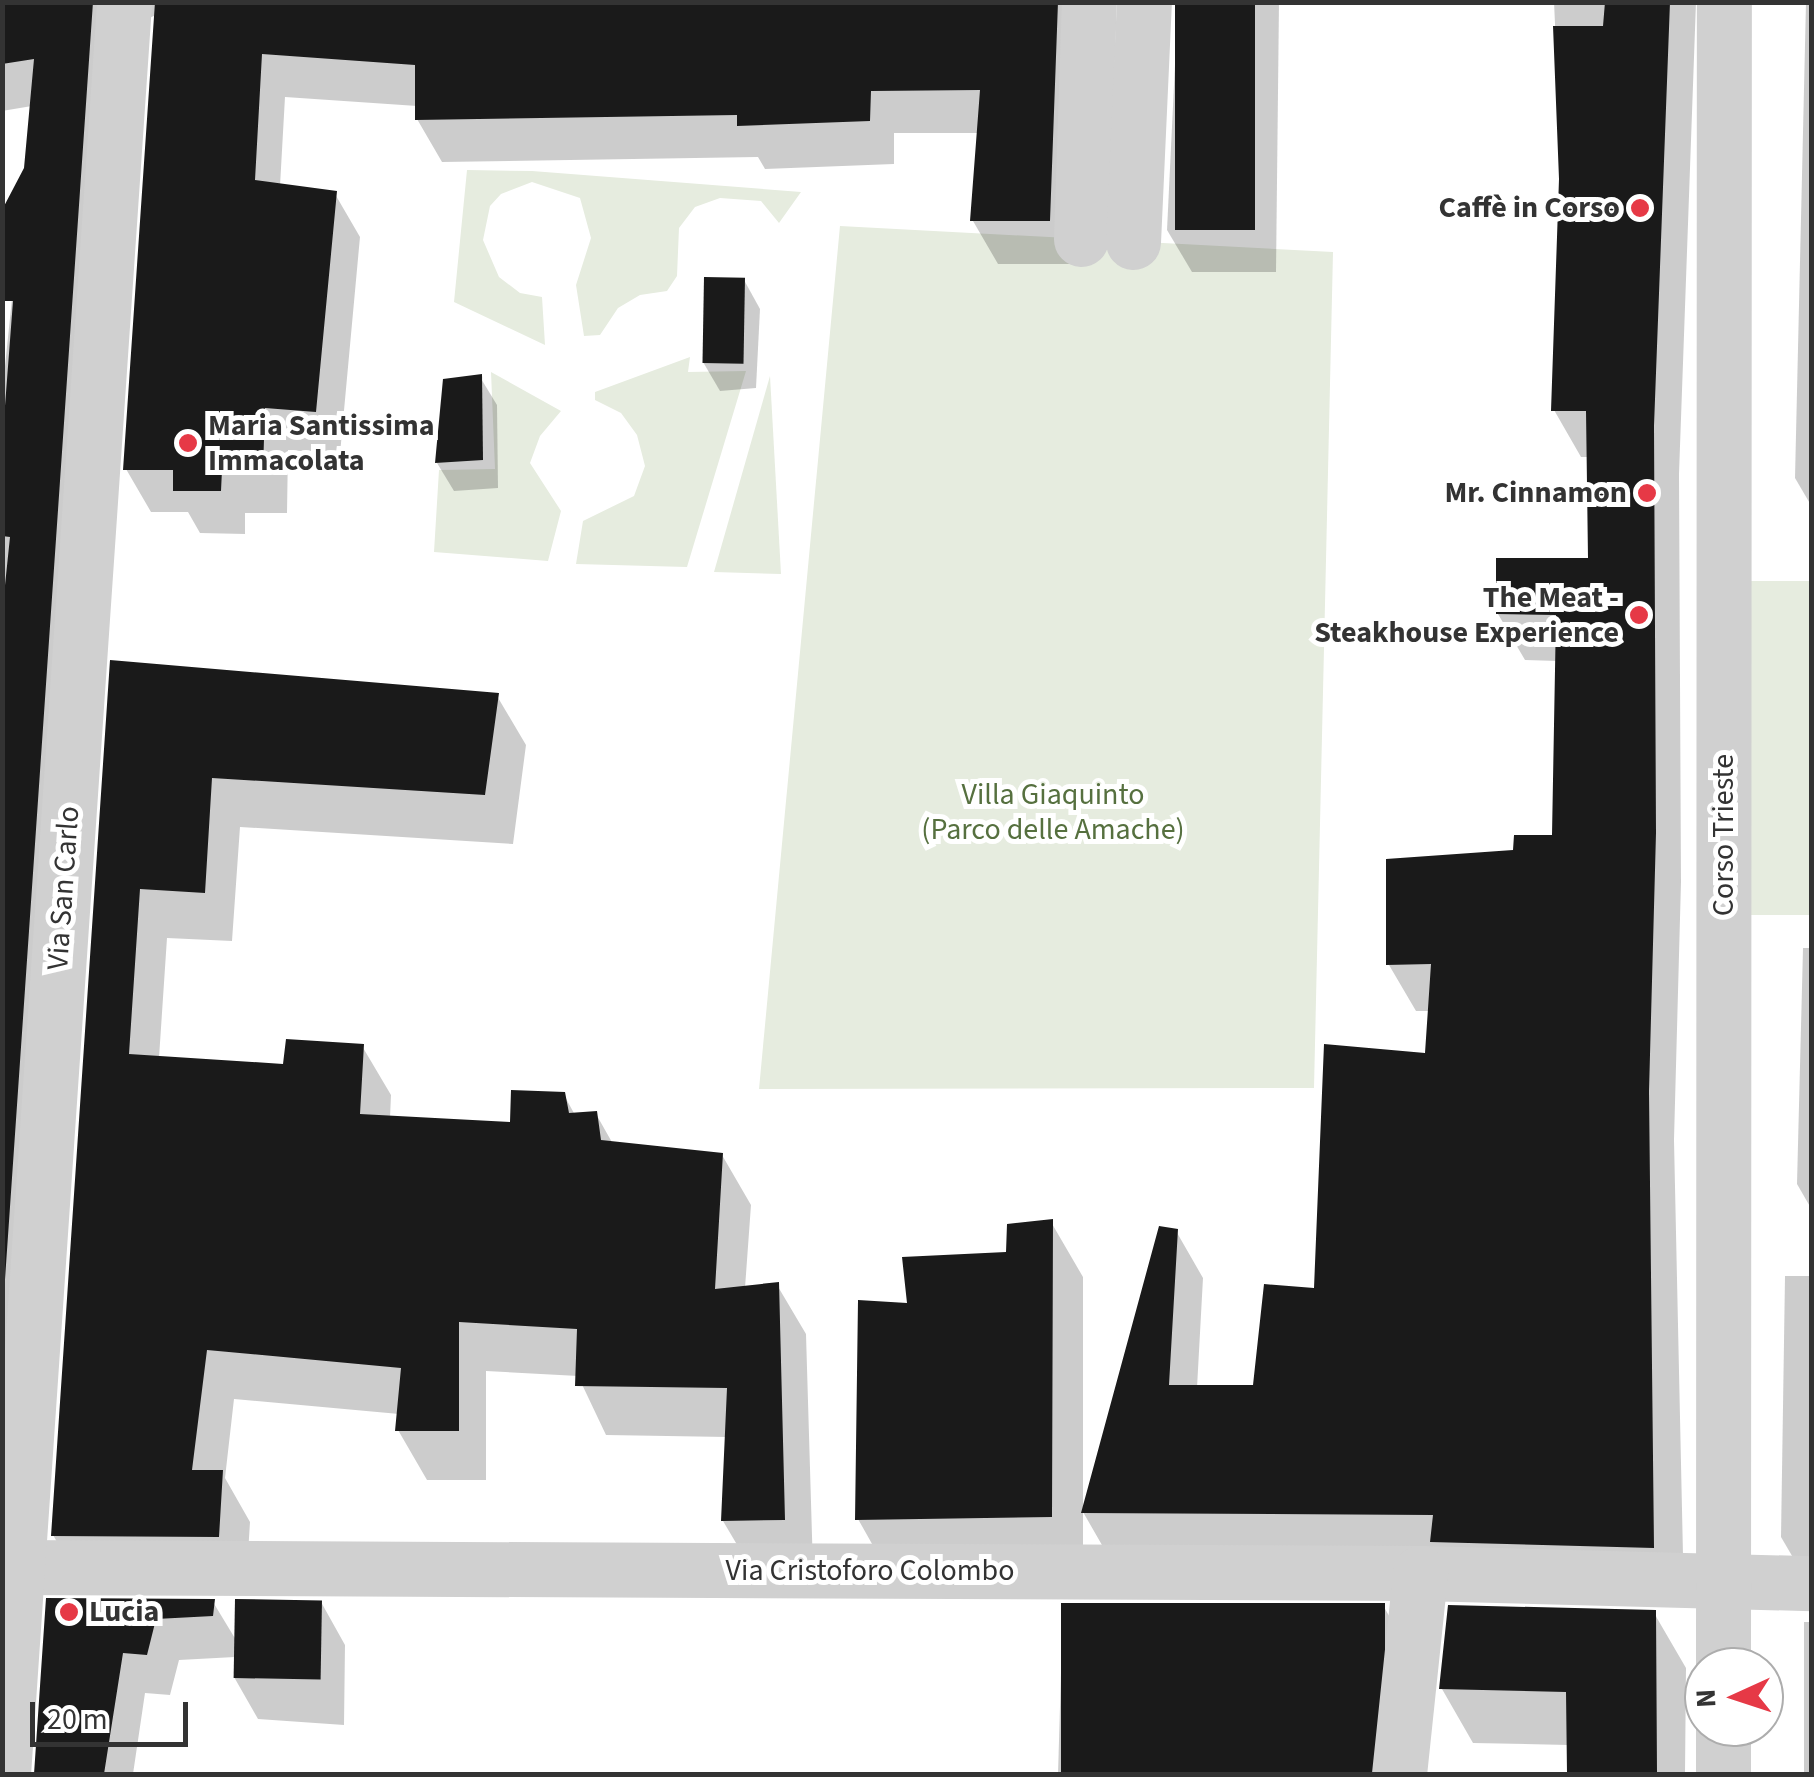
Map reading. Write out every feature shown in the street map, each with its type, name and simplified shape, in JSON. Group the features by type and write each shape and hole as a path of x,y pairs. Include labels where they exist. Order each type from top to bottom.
{"street":[{"name":"Via San Carlo","path":"3,1774 7,1561 124,2"},
{"path":"1089,2 1107,240 1144,2"},
{"name":"Corso Trieste","path":"1723,1647 1724,2"},
{"name":"Via Cristoforo Colombo","path":"7,1561 1420,1573 1812,1583"},
{"path":"1400,1774 1420,1573"},
{"path":"1722,1774 1723,1747"}],"green space":[{"path":"467,170 532,171 801,192 779,223 761,201 720,198 695,207 679,228 677,276 667,291 640,295 618,308 600,335 584,336 576,285 591,238 580,198 532,182 501,194 490,206 483,240 499,277 520,293 542,297 545,345 454,302"},
{"name":"Villa Giaquinto (Parco delle Amache)","path":"840,226 1333,252 1314,1088 759,1089"},
{"path":"690,357 688,372 746,371 687,567 576,564 583,521 634,496 645,466 637,435 621,413 595,400 595,392"},
{"path":"491,372 561,411 540,436 530,463 561,511 548,561 434,552 439,470 495,469"},
{"path":"770,376 781,574 714,572"},
{"path":"1731,581 1811,581 1811,915 1731,915"}],"building":[{"path":"2,2 93,2 2,1323 2,614 10,537 2,536 2,445 13,301 2,301 2,210 24,168 34,59 2,64"},
{"path":"155,2 1058,2 1050,221 970,221 980,90 871,91 870,121 737,126 737,115 415,120 415,65 262,54 255,180 337,191 316,412 265,408 263,470 222,470 221,491 173,491 173,470 123,470"},
{"path":"1175,2 1255,2 1255,230 1175,230"},
{"path":"1605,2 1670,2 1654,426 1656,833 1649,1092 1654,1548 1430,1542 1433,1515 1081,1513 1159,1226 1178,1229 1169,1385 1253,1385 1264,1284 1314,1288 1324,1044 1425,1053 1431,964 1386,965 1386,859 1513,850 1514,835 1552,835 1556,615 1496,614 1496,558 1588,558 1586,411 1551,411 1559,179 1553,26 1603,26"},
{"path":"704,277 745,278 743,364 702,363"},
{"path":"482,374 483,460 435,463 443,379"},
{"path":"110,660 499,693 485,795 212,778 205,893 140,889 129,1054 283,1064 286,1039 364,1044 360,1114 510,1122 511,1090 565,1092 569,1113 597,1111 601,1140 723,1153 715,1289 779,1282 785,1520 721,1521 727,1388 575,1386 577,1329 459,1322 459,1431 395,1431 401,1368 207,1350 192,1470 223,1470 219,1537 51,1536"},
{"path":"1053,1219 1052,1517 855,1520 858,1300 907,1303 902,1257 1006,1252 1007,1224"},
{"path":"46,1598 215,1599 213,1616 156,1619 147,1655 123,1653 104,1774 34,1774"},
{"path":"235,1599 322,1601 321,1680 234,1678"},
{"path":"1061,1603 1385,1603 1385,1774 1061,1774"},
{"path":"1448,1605 1656,1610 1657,1774 1567,1774 1566,1692 1439,1689"}],"place":[{"name":"Caffè in Corso","path":"1640,208"},
{"name":"Maria Santissima Immacolata","path":"188,443"},
{"name":"Mr. Cinnamon","path":"1647,493"},
{"name":"The Meat - Steakhouse Experience","path":"1639,615"},
{"name":"Lucia","path":"69,1612"}]}
